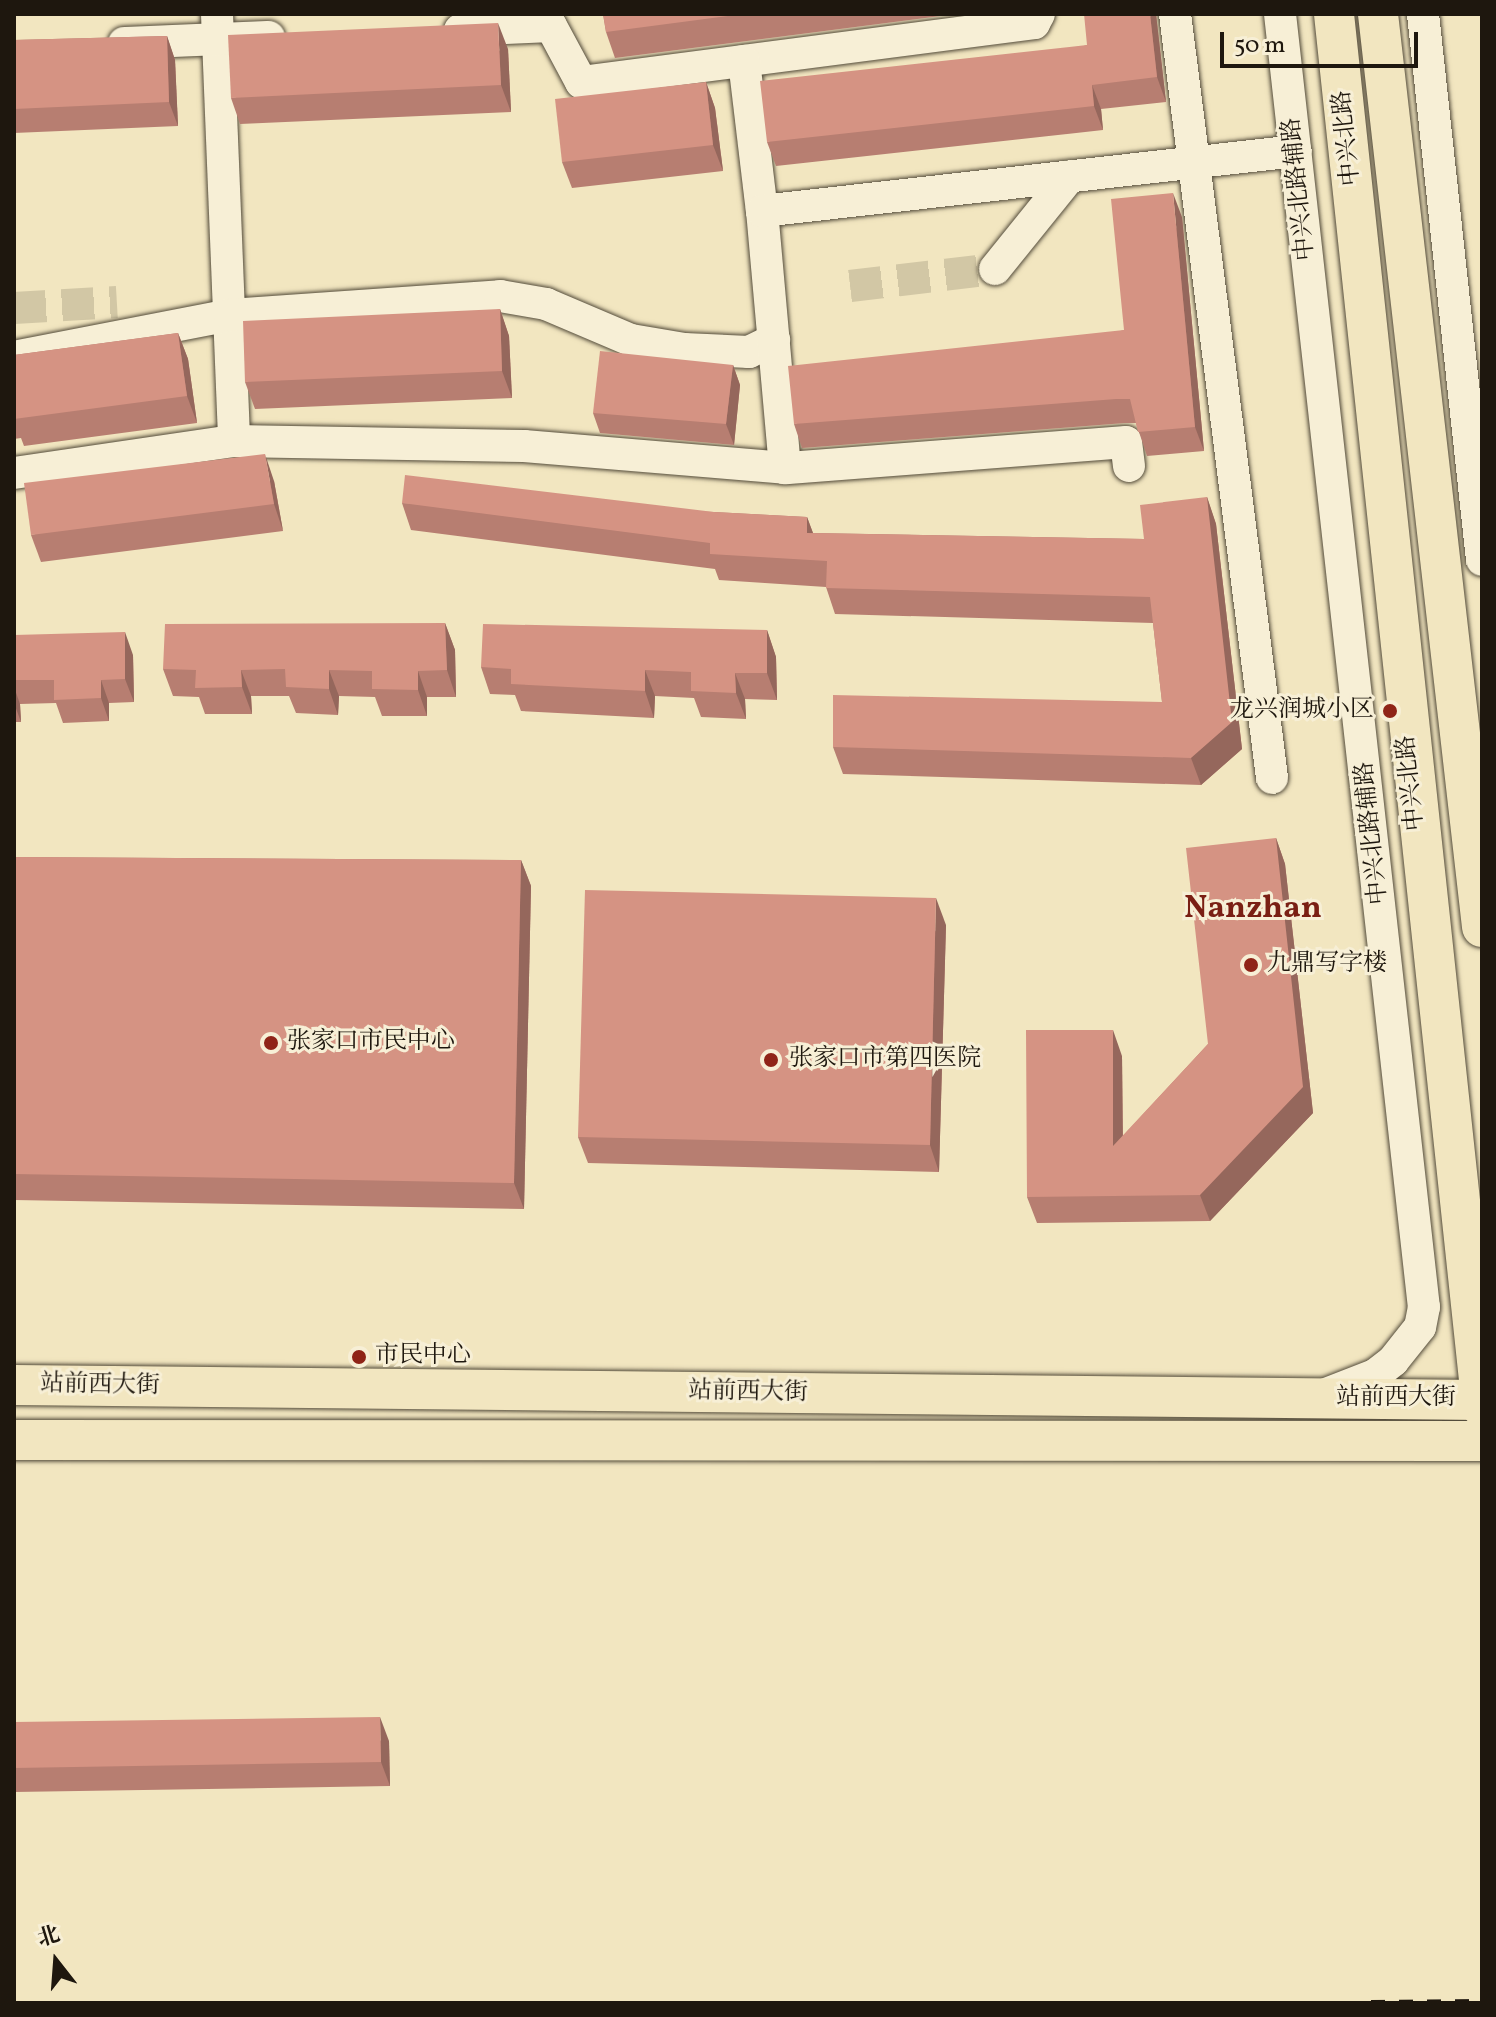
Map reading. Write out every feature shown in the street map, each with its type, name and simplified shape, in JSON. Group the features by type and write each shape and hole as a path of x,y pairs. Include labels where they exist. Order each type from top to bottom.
{"main road":[{"name":"中兴北路","path":"1334,14 1391,530 1404,707 1482,1407"},
{"name":"中兴北路","path":"1378,14 1482,927"},
{"name":"站前西大街","path":"14,1385 1482,1400"},
{"name":"站前西大街","path":"14,1440 1482,1441"}],"street":[{"path":"424,31 550,20 581,82 1034,23 1039,14"},
{"path":"1175,14 1272,778"},
{"name":"中兴北路辅路","path":"1280,14 1424,1307 1416,1335 1393,1361 1375,1375 1312,1399"},
{"path":"1423,14 1482,560"},
{"path":"92,44 217,27 297,36"},
{"path":"217,27 234,441"},
{"path":"744,61 762,211 785,468"},
{"path":"762,211 1296,151"},
{"path":"995,269 1070,176"},
{"path":"14,357 230,315 500,296 546,304 631,340 684,349 749,352 774,340"},
{"path":"14,473 234,441 524,446 785,468 1126,442 1129,466"},
{"path":"1391,530 1479,516"}],"building":[{"path":"603,14 743,14 606,32"},
{"path":"1084,14 1150,14 1157,77 1092,85 1094,106 767,142 760,81 1087,45"},
{"path":"498,23 501,85 231,98 228,35"},
{"path":"167,36 169,102 14,109 14,40"},
{"path":"706,82 713,145 562,162 555,99"},
{"path":"1173,193 1195,427 1138,432 1130,399 794,424 788,366 1124,330 1111,199"},
{"path":"500,309 502,371 245,382 243,321"},
{"path":"178,333 187,396 14,419 14,355"},
{"path":"600,351 733,365 726,424 593,413"},
{"path":"265,454 274,504 31,535 24,483"},
{"path":"405,475 714,512 807,517 807,533 1144,539 1140,505 1207,497 1232,722 1191,758 833,747 833,695 1162,702 1150,597 826,588 827,561 710,554 710,543 402,503"},
{"path":"445,623 447,670 418,671 418,690 372,689 372,671 329,670 329,689 286,687 285,669 241,670 242,687 195,688 196,670 163,669 165,624"},
{"path":"483,624 767,630 767,673 735,673 736,693 691,691 691,672 645,670 645,691 511,684 511,669 481,667"},
{"path":"125,632 125,679 101,680 101,698 54,700 54,680 14,680 14,635"},
{"name":"九鼎写字楼","path":"1276,838 1303,1087 1200,1195 1027,1197 1026,1030 1113,1030 1113,1146 1208,1044 1186,848"},
{"name":"张家口市民中心","path":"14,857 521,860 514,1183 14,1174"},
{"name":"张家口市第四医院","path":"585,890 936,898 930,1145 578,1137"},
{"path":"380,1717 381,1762 14,1768 14,1722"}],"tunnel":[{"path":"850,286 995,269"},
{"path":"14,308 117,302"}],"railway":[{"path":"1371,2003 1482,2002"}],"place":[{"name":"龙兴润城小区","path":"1390,711"},
{"name":"九鼎写字楼","path":"1251,965"},
{"name":"张家口市民中心","path":"271,1043"},
{"name":"张家口市第四医院","path":"771,1060"},
{"name":"市民中心","path":"359,1357"}],"district":[{"name":"Nanzhan","path":"1253,909"}]}
